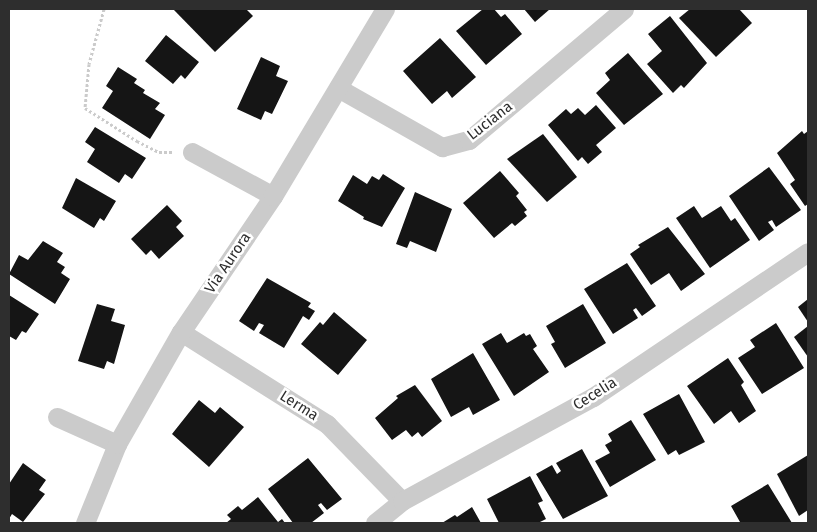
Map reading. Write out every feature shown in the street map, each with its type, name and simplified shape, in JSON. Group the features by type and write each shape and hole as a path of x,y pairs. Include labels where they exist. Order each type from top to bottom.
{"street":[{"name":"Via Aurora","path":"85,523 117,444 181,332 273,196 385,9"},
{"name":"Luciana","path":"338,88 442,147 469,140 624,9"},
{"path":"192,152 273,196"},
{"name":"Cecelia","path":"375,523 402,501 593,397 808,252"},
{"name":"Lerma","path":"181,332 327,424 402,501"},
{"path":"57,417 117,444"}],"path":[{"path":"104,9 89,64 85,108 109,126 159,152 192,152"}],"building":[{"path":"173,9 246,9 253,16 215,52"},
{"path":"483,9 494,9 501,17 505,14 522,34 486,65 456,31"},
{"path":"524,9 550,9 535,22"},
{"path":"690,9 739,9 752,23 716,57 679,18"},
{"path":"670,16 707,63 684,88 681,85 673,93 647,64 662,51 648,34"},
{"path":"166,35 199,62 185,79 181,75 173,84 145,61"},
{"path":"440,38 476,77 452,98 447,91 432,104 403,71"},
{"path":"628,53 663,94 624,125 596,93 610,80 605,73"},
{"path":"261,57 280,66 276,76 288,81 272,114 265,111 261,120 237,109"},
{"path":"118,67 137,79 134,83 145,90 143,93 160,103 155,109 165,115 150,139 102,108 113,91 106,86"},
{"path":"596,105 616,128 596,145 602,152 588,164 582,157 578,161 548,125 566,109 571,114 578,108 585,115"},
{"path":"95,127 146,158 132,179 125,174 119,183 87,162 95,149 85,142"},
{"path":"802,131 804,134 808,131 808,204 805,206 790,184 795,180 777,153"},
{"path":"543,134 577,177 547,202 507,159"},
{"path":"769,167 801,210 776,227 772,220 768,222 774,230 759,241 729,196"},
{"path":"500,171 519,193 516,196 527,210 524,212 527,216 515,226 512,223 494,238 463,203"},
{"path":"383,174 405,188 382,227 363,219 364,217 338,201 353,175 367,184 372,176 379,180"},
{"path":"76,178 116,201 104,221 100,218 94,228 62,208"},
{"path":"415,192 452,209 436,252 410,241 407,248 396,244"},
{"path":"167,205 182,221 176,227 184,236 159,259 151,250 146,255 131,239"},
{"path":"694,206 702,218 721,206 731,221 735,218 750,240 710,268 676,218"},
{"path":"668,227 705,274 681,291 669,273 651,285 630,254 640,247 638,245"},
{"path":"43,241 63,253 57,262 65,267 61,273 70,279 55,304 9,274 19,255 28,260"},
{"path":"627,263 656,306 642,316 636,308 633,310 638,318 613,334 584,289"},
{"path":"267,278 311,303 308,307 315,311 309,320 303,316 284,348 259,333 264,325 259,323 254,331 239,321"},
{"path":"9,295 39,314 26,333 22,331 16,340 9,336"},
{"path":"808,299 808,322 798,307"},
{"path":"97,304 115,309 111,321 125,325 114,364 107,361 104,369 78,361"},
{"path":"583,304 606,343 565,368 551,344 555,342 546,326"},
{"path":"334,312 367,340 338,375 301,344 320,322 323,325"},
{"path":"776,323 804,368 762,394 738,358 755,347 750,340"},
{"path":"808,326 808,357 794,337"},
{"path":"501,333 507,343 524,333 526,336 530,334 537,346 533,349 549,372 514,396 482,344"},
{"path":"473,353 500,400 473,415 469,407 451,417 431,379"},
{"path":"728,358 744,382 741,385 756,411 739,423 731,411 714,424 687,386"},
{"path":"415,385 442,421 422,437 418,432 412,437 406,430 392,440 375,418 398,398 396,396"},
{"path":"679,394 705,442 679,455 676,450 668,455 643,414"},
{"path":"199,400 215,413 220,407 244,427 209,467 172,434"},
{"path":"631,420 656,460 610,487 595,461 610,453 605,445 612,441 608,434"},
{"path":"582,449 608,496 563,519 536,474 552,465 557,474 561,471 556,463"},
{"path":"808,455 808,510 799,516 777,474"},
{"path":"308,458 342,499 327,510 321,503 318,505 324,513 311,523 293,523 268,489"},
{"path":"23,463 46,480 39,490 45,494 23,522 12,514 9,519 9,484"},
{"path":"530,476 543,501 538,503 546,519 538,523 499,523 487,499"},
{"path":"768,484 792,523 738,523 740,522 731,506"},
{"path":"258,497 278,522 282,519 285,523 226,523 231,519 227,515 238,506 242,510"},
{"path":"472,507 481,523 442,523 455,515 457,517"}]}
